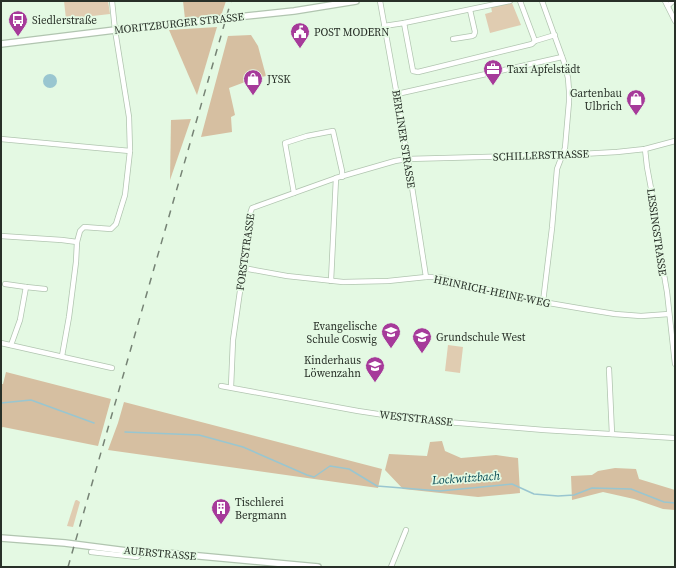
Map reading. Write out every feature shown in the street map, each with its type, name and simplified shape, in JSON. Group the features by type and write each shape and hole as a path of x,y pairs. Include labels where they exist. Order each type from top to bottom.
{"street":[{"path":"62,356 69,317 77,242 80,231 84,227 111,229 116,224 124,195 130,151 129,117 115,30 112,1"},
{"name":"MORITZBURGER STRASSE","path":"1,44 294,11 356,1"},
{"name":"BERLINER STRASSE","path":"380,1 397,94 426,277"},
{"path":"384,26 510,1"},
{"path":"520,1 535,41"},
{"path":"542,1 568,78 569,96 565,148 557,169 552,228 543,302"},
{"path":"665,1 675,21"},
{"path":"668,6 674,1"},
{"path":"453,39 472,36 474,34 470,10"},
{"path":"404,23 413,71 418,72 532,44 535,41 554,35"},
{"path":"397,94 562,57"},
{"path":"294,193 285,143 307,136 333,131 342,177"},
{"path":"1,139 130,151"},
{"name":"SCHILLERSTRASSE","path":"407,159 563,155 616,152 645,148 675,141"},
{"name":"LESSINGSTRASSE","path":"645,148 656,228 667,292 675,364"},
{"name":"FORSTSTRASSE","path":"231,387 233,340 249,217 252,208 336,178 407,159"},
{"path":"331,281 336,178"},
{"path":"1,236 77,242"},
{"name":"HEINRICH-HEINE-WEG","path":"243,268 287,276 331,281 388,282 426,277 439,277 496,292 543,302 627,315 647,316 669,314"},
{"path":"5,284 45,289"},
{"path":"11,345 20,320 26,287"},
{"path":"1,342 112,368"},
{"path":"609,369 612,434"},
{"name":"WESTSTRASSE","path":"221,386 411,419 675,438"},
{"path":"391,567 406,530"},
{"name":"AUERSTRASSE","path":"1,538 70,543 143,552 318,567"},
{"path":"91,552 137,557 143,552"}],"shaded area":[{"path":"64,1 108,1 110,14 66,19"},
{"path":"183,1 226,1 221,16 185,19"},
{"path":"512,3 521,25 490,33 485,14 492,12 491,7"},
{"path":"217,27 197,95 169,30"},
{"path":"251,35 258,46 266,76 229,88 235,115 231,117 232,132 201,137 228,36"},
{"path":"191,119 170,180 171,120"},
{"path":"448,345 463,347 460,373 445,371"},
{"path":"6,372 111,399 98,446 3,427 1,428 1,384 3,384"},
{"path":"124,402 382,469 378,488 108,450"},
{"path":"442,441 445,451 461,458 496,455 518,458 520,493 478,497 403,489 385,470 389,454 427,456 430,442"},
{"path":"615,468 636,469 639,479 675,490 675,510 663,509 634,499 603,492 572,500 571,476 592,475 598,471"},
{"path":"75,501 80,502 73,527 67,526"}],"water":[{"path":"50,74 55,76 57,81 55,86 50,88 45,86 43,81 45,76"}],"waterway":[{"name":"Lockwitzbach","path":"1,403 31,400 94,423"},
{"name":"Lockwitzbach","path":"125,432 199,435 243,447 307,475 314,477 330,466 349,469 377,486 440,491 512,484 534,494 558,496 574,495 592,488 631,489 664,502 675,503"}],"railway":[{"path":"68,567 231,1"}],"place":[{"name":"Siedlerstraße","path":"18,37"},
{"name":"POST MODERN","path":"300,49"},
{"name":"Taxi Apfelstädt","path":"493,86"},
{"name":"JYSK","path":"253,96"},
{"name":"Gartenbau Ulbrich","path":"636,116"},
{"name":"Evangelische Schule Coswig","path":"391,349"},
{"name":"Grundschule West","path":"422,354"},
{"name":"Kinderhaus Löwenzahn","path":"375,383"},
{"name":"Tischlerei Bergmann","path":"221,525"}]}
